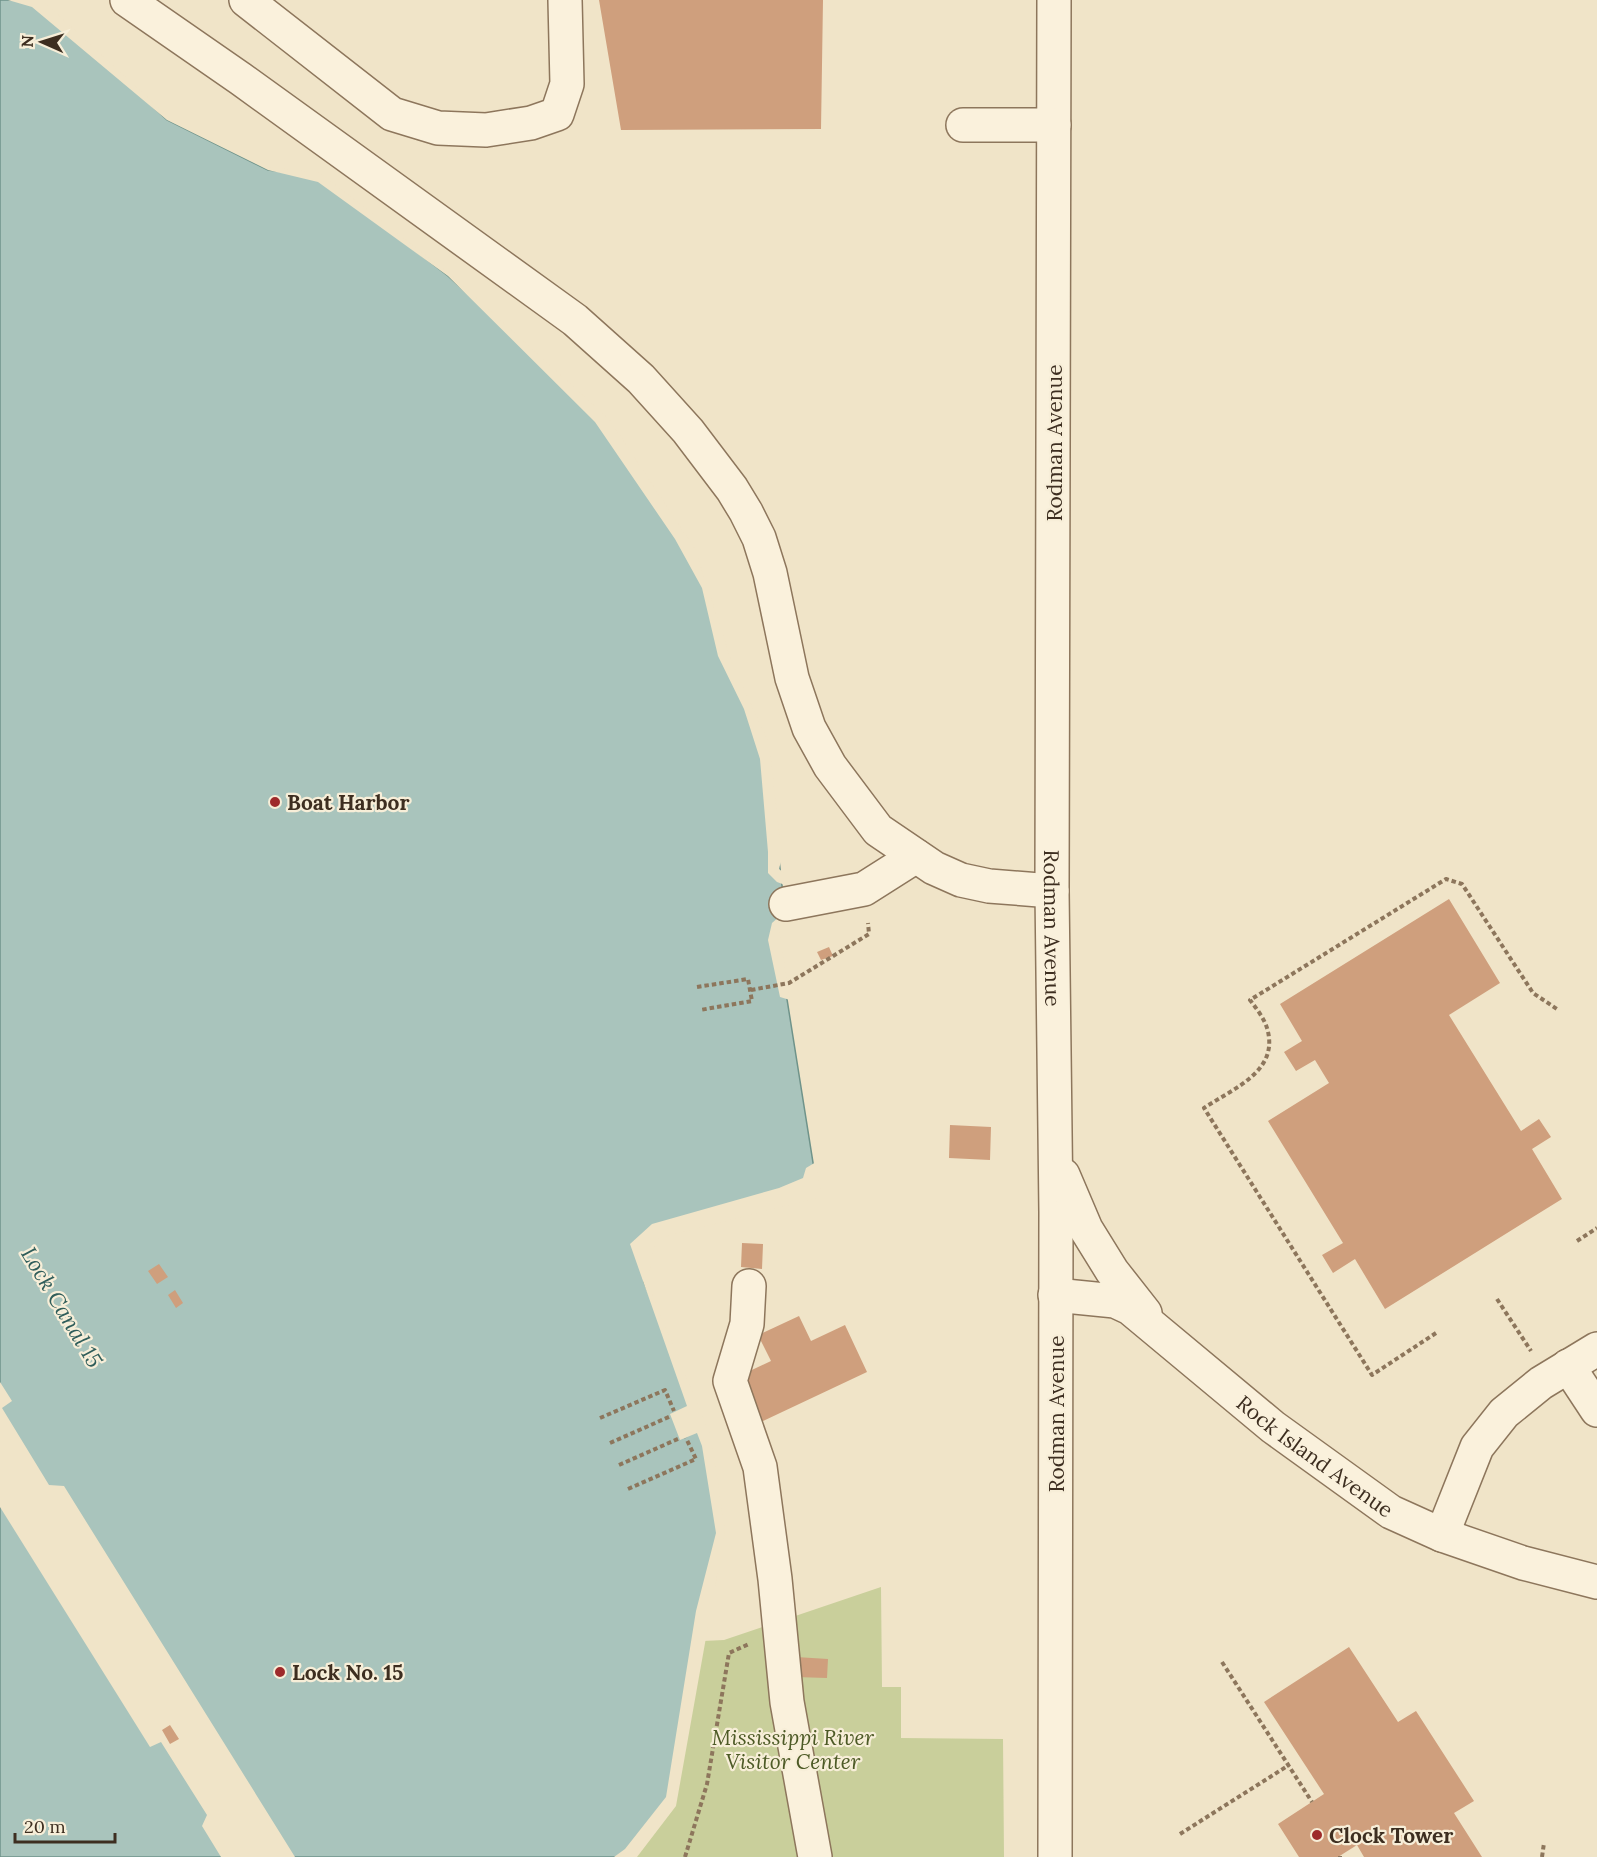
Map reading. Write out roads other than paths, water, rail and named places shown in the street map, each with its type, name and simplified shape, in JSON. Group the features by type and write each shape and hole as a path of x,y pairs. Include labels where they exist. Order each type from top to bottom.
{"street":[{"path":"127,0 251,86 574,320 641,379 688,431 732,489 746,512 759,538 770,573 792,678 809,728 830,766 878,830 934,868 970,882 1010,889 1052,891"},
{"path":"246,0 392,114 438,128 486,130 531,123 557,114 567,84 565,0"},
{"name":"Rodman Avenue","path":"1054,0 1052,891 1056,1159 1055,1857"},
{"path":"963,125 1054,125"},
{"path":"786,904 864,890 916,856"},
{"path":"1056,1159 1086,1230 1112,1271 1157,1329"},
{"path":"749,1286 747,1324 730,1381 760,1467 787,1702 815,1857"},
{"name":"Rock Island Avenue","path":"1055,1295 1115,1301 1130,1308 1282,1434 1391,1512 1442,1535 1523,1563 1597,1582"},
{"path":"1442,1535 1477,1447 1504,1413 1540,1383 1597,1349"},
{"path":"1568,1366 1597,1410"}],"water":[{"name":"Lock Canal 15","path":"0,0 38,0 167,120 268,170 319,176 448,276 607,421 693,550 729,664 766,744 782,886 788,913 781,915 776,930 818,1194 653,1237 644,1282 708,1438 722,1531 673,1805 633,1857 0,1857"}],"place":[{"name":"Boat Harbor","path":"275,802"},
{"name":"Lock No. 15","path":"280,1672"},
{"name":"Clock Tower","path":"1317,1835"}],"park label":[{"name":"Mississippi River Visitor Center","path":"793,1749"}]}
